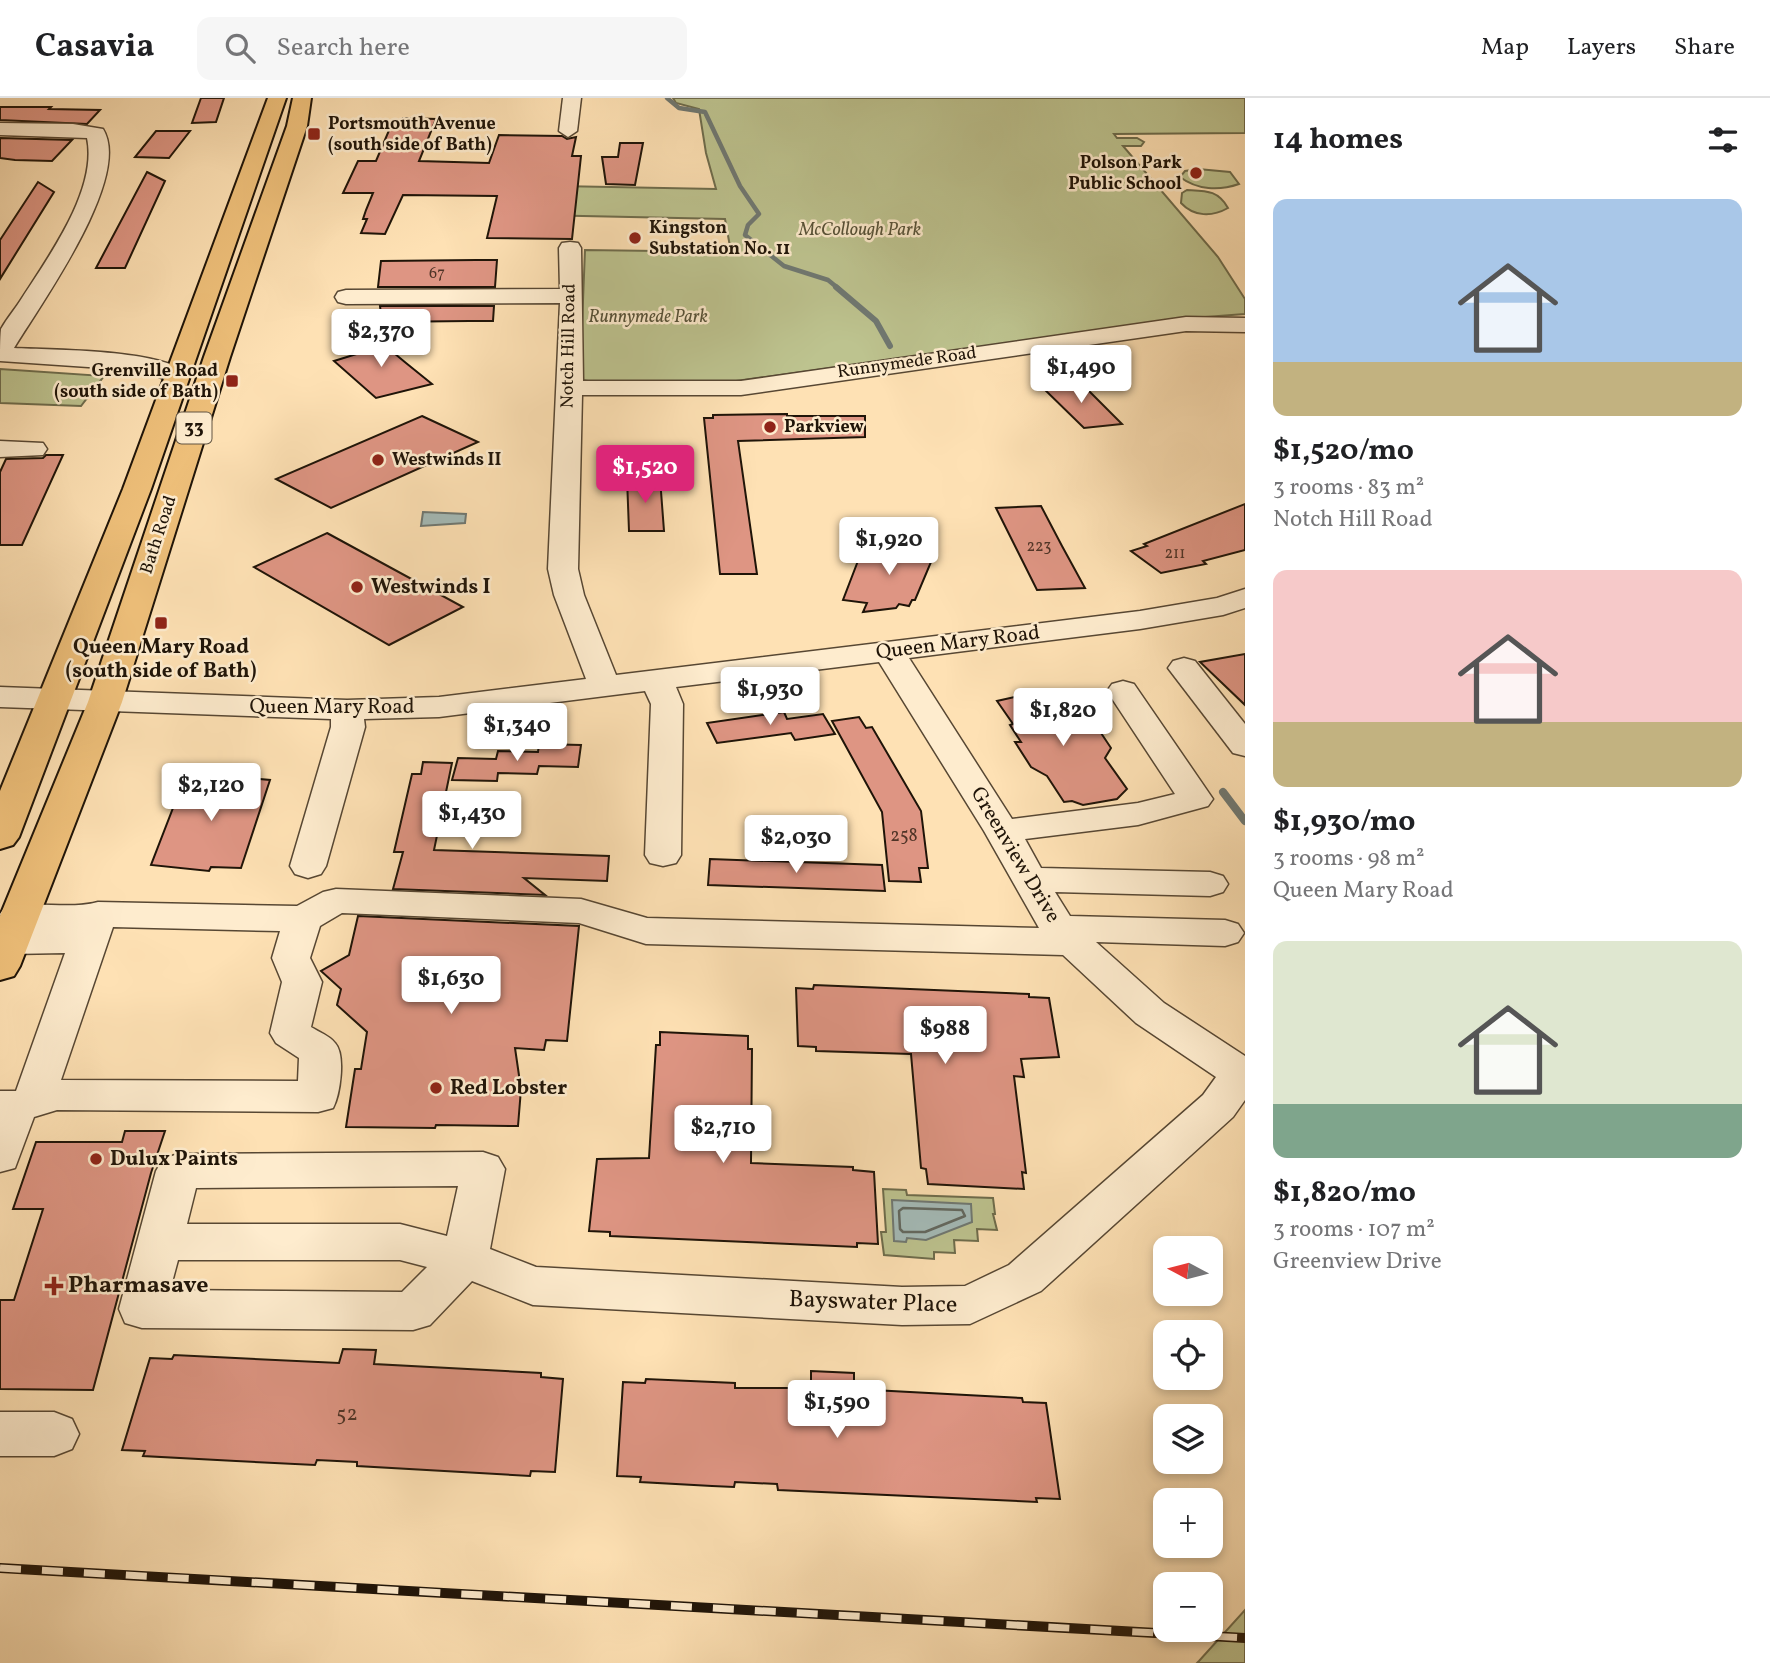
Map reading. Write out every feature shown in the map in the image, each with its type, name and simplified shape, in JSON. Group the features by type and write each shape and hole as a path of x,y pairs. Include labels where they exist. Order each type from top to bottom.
{"main road":[{"name":"Bath Road","path":"4,820 55,700 137,489 277,98"},
{"name":"Bath Road","path":"9,941 105,702 217,357 297,126 302,98"},
{"path":"297,126 318,98"}],"street":[{"path":"568,131 572,98"},
{"path":"0,129 73,130 96,133 101,142 99,169 83,216 0,352 141,363 161,367 177,376"},
{"name":"Notch Hill Road","path":"570,248 563,569 569,595 605,688"},
{"path":"346,297 571,296"},
{"name":"Runnymede Road","path":"569,388 741,388 1186,324 1245,325"},
{"path":"141,363 172,356 188,344"},
{"path":"0,449 34,449"},
{"name":"Queen Mary Road","path":"0,697 347,710 439,707 1238,608"},
{"name":"Greenview Drive","path":"889,652 1065,935 1150,1013 1243,1075"},
{"path":"1184,668 1245,746"},
{"path":"657,680 667,704 663,855"},
{"path":"1002,831 1138,814 1196,799 1123,691"},
{"path":"308,866 348,727 347,710"},
{"path":"1028,879 1210,884"},
{"path":"0,1156 16,1105 98,914 303,919 336,901 581,911 646,931 1065,935 1225,933"},
{"path":"16,1105 57,1095 318,1097 320,1052 290,1033 302,982 291,958 303,919"},
{"path":"9,941 72,940 93,930"},
{"name":"Bayswater Place","path":"160,1242 400,1242 465,1259 533,1286 902,1306 970,1306 1025,1278 1218,1106 1243,1075"},
{"path":"483,1169 465,1259 413,1311 142,1309 178,1171 483,1169"},
{"path":"0,1434 54,1434"}],"green space":[{"name":"McCollough Park","path":"673,98 1245,98 1245,133 1114,134 1117,138 1137,138 1144,142 1141,146 1123,146 1218,257 1245,299 1245,314 1192,318 736,381 598,383 583,380 580,376 585,250 731,252 725,219 536,215 558,186 716,189 706,153 699,109 676,103"},
{"path":"1198,169 1230,172 1239,184 1208,188 1194,185 1180,177 1185,171"},
{"path":"1187,190 1206,191 1216,195 1228,208 1210,214 1192,211 1181,203 1182,193"},
{"path":"0,369 104,376 81,406 0,403"},
{"path":"883,1189 906,1190 907,1195 993,1198 997,1230 977,1229 978,1241 954,1240 955,1253 934,1252 934,1259 884,1255 881,1232 886,1232"},
{"path":"1245,1610 1245,1663 1197,1663 1216,1642 1223,1642 1223,1634"}],"water":[{"path":"423,512 466,514 465,523 421,526"},
{"path":"892,1200 971,1204 972,1222 926,1240 907,1238 906,1242 894,1241"}],"building":[{"path":"201,98 224,98 216,122 192,123"},
{"path":"0,107 100,110 87,124 0,120"},
{"path":"403,118 436,119 419,161 489,163 499,135 562,136 567,139 576,137 572,156 581,156 572,239 487,238 497,196 403,195 385,234 361,233 367,219 363,219 373,193 343,193 358,161 376,161 390,128 397,128"},
{"path":"156,131 190,131 169,158 135,157"},
{"path":"0,138 72,140 52,161 15,160 0,158"},
{"path":"620,143 643,143 635,185 606,184 602,157 618,157"},
{"path":"147,172 165,181 125,268 96,268"},
{"path":"38,182 54,192 0,279 0,240"},
{"path":"497,260 495,287 378,287 381,261"},
{"path":"380,306 494,306 493,321 382,322"},
{"path":"365,329 432,384 376,398 334,361 360,353"},
{"path":"1079,381 1122,424 1084,428 1041,386"},
{"path":"713,415 865,416 865,437 738,441 757,574 720,574 704,418 713,418"},
{"name":"Westwinds II","path":"422,416 478,442 331,508 276,479"},
{"path":"46,455 63,455 22,545 0,545 0,472 6,459 43,458"},
{"path":"627,478 660,478 664,531 629,531"},
{"path":"1245,504 1245,550 1203,561 1206,564 1161,573 1131,551 1147,546 1144,544"},
{"path":"1041,506 1085,588 1037,590 996,508"},
{"name":"Westwinds I","path":"327,533 463,607 389,645 254,567"},
{"path":"900,541 931,546 925,561 931,562 915,600 912,600 909,606 899,604 896,608 863,612 867,603 843,600 861,553 872,550 895,554"},
{"path":"1245,654 1245,705 1200,662"},
{"path":"1041,691 1057,693 1080,724 1099,730 1111,748 1105,758 1127,789 1117,799 1083,805 1072,801 1064,802 1047,776 1031,767 1015,742 1021,742 1010,725 1013,724 997,701"},
{"path":"784,712 787,719 823,714 835,734 795,740 791,733 717,743 707,723"},
{"path":"859,717 866,728 872,727 921,811 928,868 919,868 921,882 889,881 882,812 832,721"},
{"path":"539,744 581,745 578,767 539,766 537,774 498,773 497,781 452,780 458,758 496,759 498,751 538,752"},
{"path":"423,762 452,763 434,850 609,856 607,881 524,878 545,895 393,889 403,852 394,852 412,774 421,774"},
{"path":"215,775 270,780 241,868 211,867 209,871 151,865 185,777 213,778"},
{"path":"710,859 882,865 885,891 708,885"},
{"path":"358,916 579,926 567,1041 546,1040 544,1050 515,1048 521,1089 518,1126 346,1127 355,1069 361,1069 367,1032 337,1005 341,989 321,971 349,955"},
{"path":"814,985 1029,994 1029,997 1049,998 1059,1057 1021,1059 1024,1077 1014,1076 1026,1173 1022,1172 1024,1189 928,1184 926,1169 921,1168 911,1054 816,1051 816,1047 798,1046 796,988 813,989"},
{"path":"660,1032 748,1036 748,1049 752,1049 751,1163 853,1167 853,1170 874,1172 878,1244 857,1243 857,1247 610,1236 610,1232 589,1231 597,1159 649,1158 656,1045 660,1045"},
{"path":"125,1131 165,1131 151,1173 93,1390 0,1389 0,1300 14,1300 43,1209 13,1209 36,1142 122,1142"},
{"path":"343,1349 376,1350 374,1364 541,1373 541,1377 563,1379 555,1472 531,1471 530,1476 357,1466 357,1462 317,1460 315,1465 143,1456 145,1451 122,1450 150,1358 172,1359 174,1355 339,1363"},
{"path":"811,1371 854,1373 854,1389 1022,1398 1023,1402 1046,1403 1060,1499 1036,1498 1037,1502 778,1490 777,1484 735,1482 734,1487 712,1486 640,1482 641,1477 617,1476 623,1382 645,1383 646,1379 735,1383 735,1388 811,1388"}],"waterway":[{"path":"667,98 679,108 705,112 740,186 759,214 748,225 745,235 784,266 828,280 839,289"},
{"path":"836,287 876,321 890,346"},
{"path":"1223,792 1245,821"}],"railway":[{"path":"0,1568 1245,1638"}],"place":[{"name":"Portsmouth Avenue (south side of Bath)","path":"314,134"},
{"name":"Polson Park Public School","path":"1196,173"},
{"name":"Kingston Substation No. 11","path":"635,238"},
{"name":"Grenville Road (south side of Bath)","path":"232,381"},
{"name":"Parkview","path":"770,427"},
{"name":"Westwinds II","path":"378,460"},
{"name":"Westwinds I","path":"357,587"},
{"name":"Queen Mary Road (south side of Bath)","path":"161,623"},
{"name":"Red Lobster","path":"436,1088"},
{"name":"Dulux Paints","path":"96,1159"},
{"name":"Pharmasave","path":"54,1286"}],"park label":[{"name":"Runnymede Park","path":"648,317"}]}
